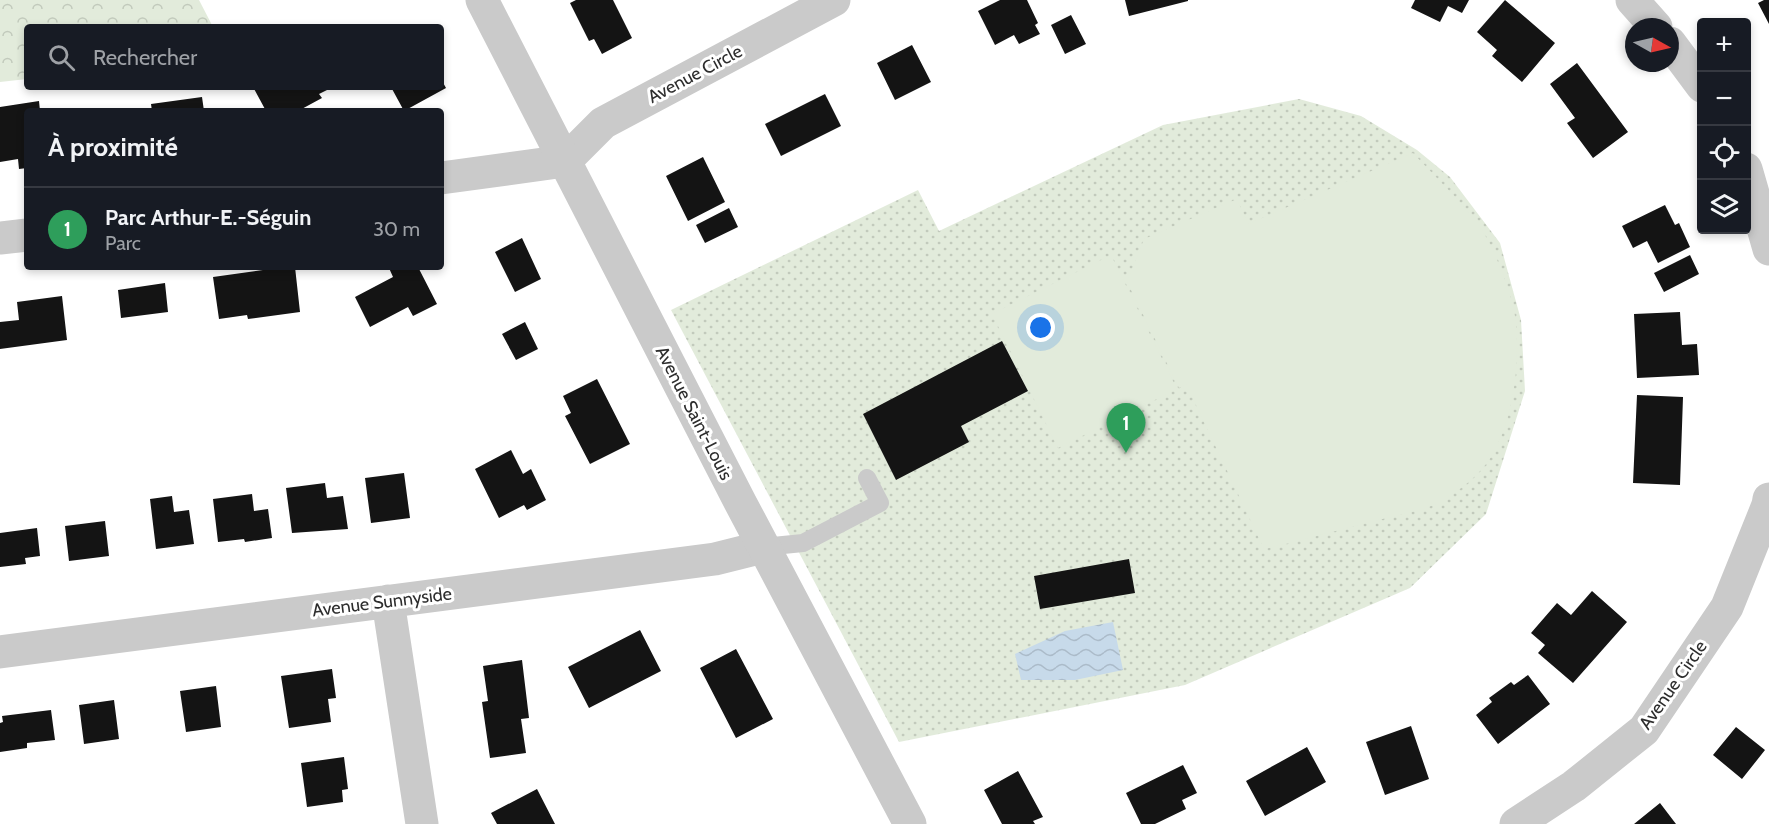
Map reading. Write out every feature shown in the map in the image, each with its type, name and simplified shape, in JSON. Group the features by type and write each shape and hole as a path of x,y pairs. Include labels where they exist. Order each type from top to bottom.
{"street":[{"name":"Avenue Saint-Louis","path":"482,0 763,547 910,824"},
{"name":"Avenue Circle","path":"566,161 603,123 834,0"},
{"path":"1632,0 1648,18"},
{"path":"1679,55 1697,80"},
{"path":"444,178 566,161"},
{"path":"1749,180 1769,249"},
{"path":"0,238 24,235"},
{"name":"Avenue Circle","path":"1516,824 1574,786 1644,730 1727,607 1769,499"},
{"name":"Avenue Sunnyside","path":"0,652 715,559 763,547"},
{"path":"388,601 422,824"}],"lane":[{"path":"763,547 802,543 880,503 867,477"}],"green space":[{"path":"0,0 199,0 211,24 24,24 24,79 0,82"},
{"path":"1299,99 1361,116 1417,150 1450,177 1500,243 1521,320 1525,391 1486,514 1410,588 1185,685 899,742 671,310 918,190 939,231 1163,125"},
{"path":"1413,153 1460,203 1485,235 1507,285 1515,316 1517,351 1514,389 1499,442 1487,464 1470,481 1444,500 1429,507 1264,549 1186,384 1179,388 1127,282 1144,239 1237,199 1248,224"},
{"path":"1111,255 1177,389 1058,448 992,314"}],"water":[{"path":"1113,622 1123,670 1075,680 1021,680 1015,654 1065,631"}],"building":[{"path":"576,0 613,0 632,38 602,54 594,39 589,41 570,3"},
{"path":"1000,0 1027,0 1038,23 1035,25 1040,34 1019,44 1014,35 995,45 978,11"},
{"path":"1125,0 1188,0 1188,1 1129,16"},
{"path":"1415,0 1469,0 1462,13 1448,6 1440,22 1411,8"},
{"path":"1505,0 1555,43 1522,82 1492,56 1497,50 1477,32"},
{"path":"1769,0 1769,24 1758,3"},
{"path":"1071,15 1086,44 1065,54 1051,25"},
{"path":"912,45 931,82 895,100 877,63"},
{"path":"1577,63 1628,132 1593,158 1567,123 1575,118 1550,84"},
{"path":"255,90 327,90 319,94 322,98 304,108 264,108"},
{"path":"393,90 442,90 409,108 402,108"},
{"path":"825,94 841,126 781,156 765,124"},
{"path":"202,97 204,108 152,108 151,104"},
{"path":"39,101 40,108 24,108 24,168 19,169 18,159 0,162 0,107"},
{"path":"703,157 725,202 688,221 666,176"},
{"path":"1665,205 1675,225 1679,223 1690,247 1658,263 1647,241 1633,248 1622,226"},
{"path":"729,208 738,227 705,243 696,225"},
{"path":"522,238 541,279 515,292 495,252"},
{"path":"1690,255 1699,274 1664,292 1654,273"},
{"path":"263,270 295,270 300,312 248,319 247,315 219,319 213,277"},
{"path":"390,270 420,270 437,304 413,316 408,307 370,327 355,297 393,277"},
{"path":"165,283 168,312 121,318 118,290"},
{"path":"62,296 67,340 0,349 0,322 19,320 17,302"},
{"path":"1680,312 1682,345 1697,344 1699,375 1637,378 1634,314"},
{"path":"525,322 538,349 516,360 502,334"},
{"path":"1002,341 1028,391 961,426 969,442 896,480 863,414"},
{"path":"597,379 630,444 590,464 565,416 571,413 563,396"},
{"path":"1637,395 1683,397 1680,485 1633,483"},
{"path":"511,450 523,474 531,469 546,500 527,510 524,505 499,518 475,469"},
{"path":"404,473 410,518 371,523 365,478"},
{"path":"325,483 327,498 343,496 348,529 292,533 286,488"},
{"path":"252,494 254,511 268,509 272,538 245,542 244,539 218,542 213,499"},
{"path":"172,496 174,512 189,510 194,544 156,549 150,499"},
{"path":"105,521 109,556 69,561 65,526"},
{"path":"37,528 40,556 25,558 26,564 0,567 0,533"},
{"path":"1129,559 1135,593 1040,609 1034,576"},
{"path":"1592,591 1627,622 1573,683 1538,653 1545,645 1531,633 1557,603 1571,615"},
{"path":"640,630 661,671 589,708 568,667"},
{"path":"736,649 773,719 736,738 700,668"},
{"path":"522,660 529,718 521,719 526,753 490,758 482,702 488,701 483,666"},
{"path":"332,669 336,698 328,699 331,722 289,728 281,676"},
{"path":"1528,675 1550,704 1498,744 1476,715 1492,702 1489,698 1511,682 1514,685"},
{"path":"216,686 221,727 186,732 180,691"},
{"path":"114,700 119,739 84,744 79,705"},
{"path":"51,710 55,740 27,743 27,748 0,752 2,716"},
{"path":"1411,726 1429,779 1385,795 1366,742"},
{"path":"1736,727 1765,750 1742,779 1713,755"},
{"path":"1307,747 1326,782 1265,816 1246,781"},
{"path":"344,757 348,789 342,790 343,802 307,807 301,763"},
{"path":"1183,765 1197,793 1182,800 1186,809 1155,824 1141,824 1126,793"},
{"path":"1018,771 1043,817 1033,821 1035,824 1002,824 984,790"},
{"path":"537,789 555,824 497,824 491,813"},
{"path":"1660,803 1676,824 1634,824"}],"place":[{"name":"Parc Arthur-E.-Séguin","path":"1126,453"}]}
